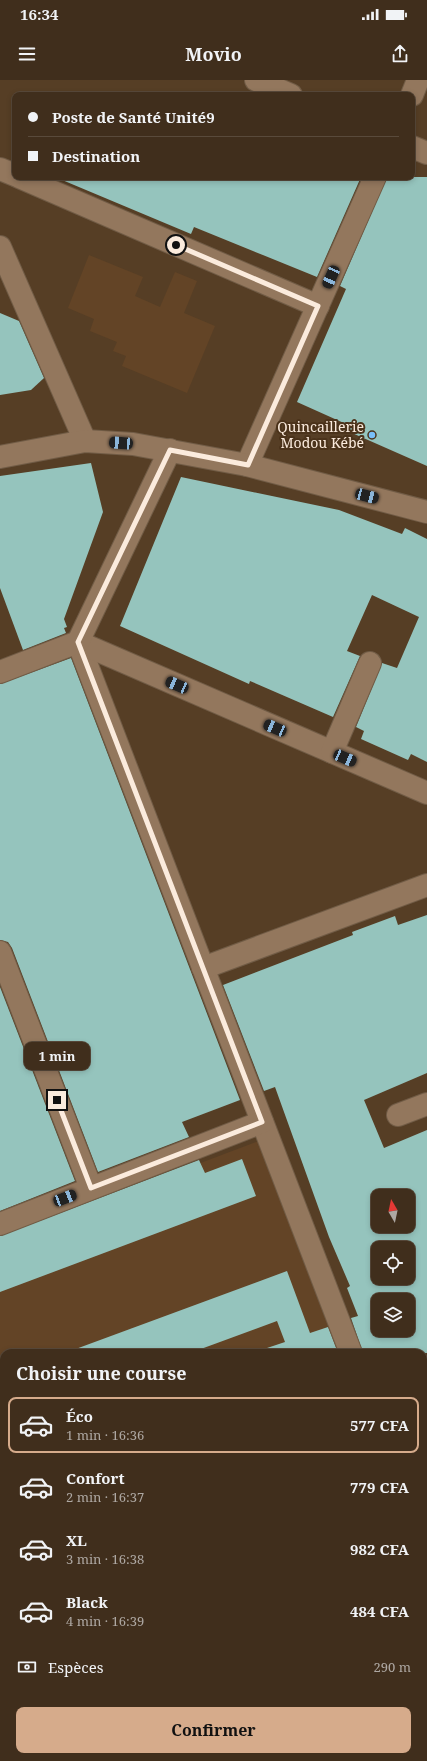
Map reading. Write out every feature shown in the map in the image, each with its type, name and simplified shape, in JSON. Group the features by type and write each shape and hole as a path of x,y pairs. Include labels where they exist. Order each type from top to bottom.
{"street":[{"path":"256,80 284,92"},
{"path":"413,92 418,80"},
{"path":"415,147 427,153"},
{"path":"0,169 12,174"},
{"path":"26,180 318,306"},
{"path":"248,465 374,180"},
{"path":"0,247 86,441"},
{"path":"0,457 86,441 133,444 248,465 427,512"},
{"path":"0,672 78,642 170,450"},
{"path":"78,642 427,793"},
{"path":"78,642 349,1349"},
{"path":"332,752 370,663"},
{"path":"204,968 427,885"},
{"path":"0,952 91,1188"},
{"path":"398,1115 427,1104"},
{"path":"0,1224 262,1122"}],"shaded area":[{"path":"89,255 143,277 135,296 160,307 175,272 197,281 184,313 215,326 187,393 122,366 126,356 113,351 117,342 90,331 94,319 68,308"},
{"path":"261,1140 340,1349 0,1349 0,1239"}],"building":[{"path":"415,177 427,177 427,466 343,429 346,424 297,402 346,289 340,286 386,180 415,180"},
{"path":"62,180 360,180 317,277 194,227 191,234"},
{"path":"0,313 19,321 44,378 31,390 0,395"},
{"path":"91,463 103,512 64,619 67,627 64,628 66,633 23,650 0,588 0,476"},
{"path":"181,477 339,510 402,534 405,528 427,539 427,762 411,754 408,760 361,739 364,731 356,727 382,663 397,668 419,617 372,595 347,651 360,656 333,717 250,681 249,684 120,626"},
{"path":"71,658 240,1100 182,1122 189,1137 98,1172 12,948 8,942 0,940 0,684"},
{"path":"427,915 427,1073 364,1100 384,1148 427,1130 427,1349 362,1349 351,1318 358,1316 347,1288 350,1286 329,1237 275,1087 264,1091 223,985 353,935 352,932 395,916 398,925"},
{"path":"0,987 75,1181 0,1211"},
{"path":"242,1159 256,1196 0,1292 0,1236 199,1160 205,1173"},
{"path":"287,1271 310,1333 328,1327 336,1349 264,1349 285,1342 277,1321 201,1349 76,1349"}],"place":[{"name":"Quincaillerie Modou Kébé","path":"372,435"}],"route":[{"path":"57,1100 91,1188 262,1122 78,642 170,450 248,465 318,306 176,245"}]}
